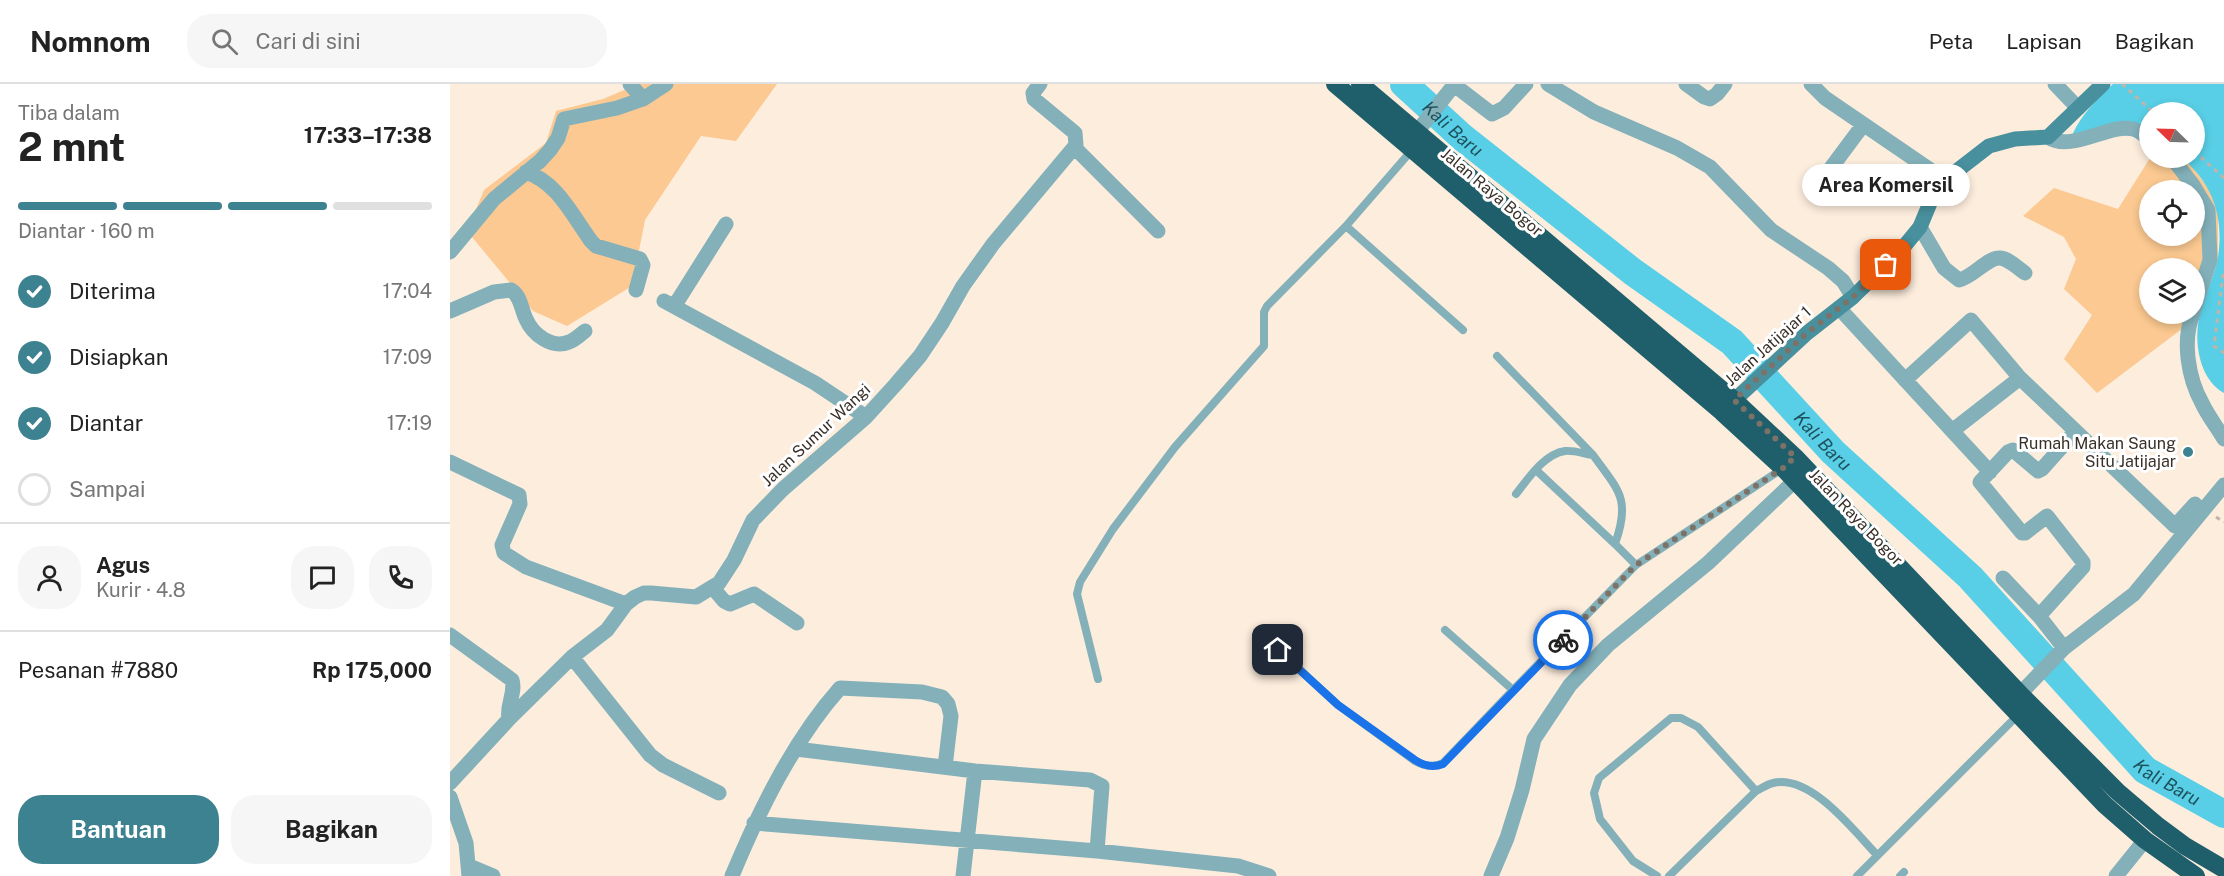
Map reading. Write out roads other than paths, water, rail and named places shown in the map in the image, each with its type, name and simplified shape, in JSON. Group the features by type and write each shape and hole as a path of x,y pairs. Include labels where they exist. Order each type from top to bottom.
{"highway":[{"name":"Jalan Raya Bogor","path":"1335,84 1418,134"},
{"name":"Jalan Raya Bogor","path":"1360,84 1734,400 2018,715 2105,805 2145,840 2196,876"},
{"name":"Jalan Raya Bogor","path":"1795,469 2118,792 2185,846 2224,869"}],"street":[{"path":"630,84 643,99"},
{"path":"450,252 494,199 550,150 566,118 617,108 643,99 666,84"},
{"path":"1040,84 1033,93 1034,99 1075,133 1077,140 1075,148 1158,231"},
{"path":"1418,134 1453,86 1492,114 1504,108 1526,84"},
{"path":"1548,84 1594,112 1668,144 1710,167 1735,190 1771,230 1828,268 1843,281 1853,297"},
{"path":"1686,84 1710,99 1725,84"},
{"path":"1810,84 1824,98 1945,180"},
{"path":"2055,84 2078,108"},
{"path":"2102,84 2048,137 2052,140 2065,141 2092,137 2115,130 2134,129 2139,132"},
{"path":"1825,176 1863,125"},
{"name":"Jalan Jatijajar 1","path":"1734,400 1807,333 1853,297 1902,249 1920,227 1930,203 1945,180 1989,146 2015,139 2048,137"},
{"name":"Jalan Sumur Wangi","path":"713,588 719,583 734,560 753,520 783,489 866,417 920,356 993,244 1075,148"},
{"path":"2180,168 2208,210 2210,260 2205,276"},
{"path":"526,172 541,177 557,192 596,246 640,259 644,265 636,290"},
{"path":"726,224 670,303 815,383 866,417"},
{"path":"1920,227 1944,268 1959,280 1968,278 1992,260 1999,258 2007,260 2025,273"},
{"path":"450,311 494,292 511,290 518,296 526,319 538,337 555,344 568,343 585,331"},
{"path":"1839,308 1990,472"},
{"path":"1905,380 1971,320 2020,378 2175,525 2194,504"},
{"path":"2189,324 2187,340 2194,383 2201,403 2224,439"},
{"path":"1952,431 2020,378"},
{"path":"2039,616 2083,567 2083,562 2047,516 2025,533 2020,531 1980,482 2008,452 2013,450 2038,471 2046,466 2075,432"},
{"path":"450,462 519,495 520,504 502,545 504,553 526,567 626,604"},
{"path":"1491,876 1508,838 1534,739 1570,685 1608,645 1708,563 1795,469"},
{"path":"2020,694 2060,653 2134,594 2224,486"},
{"path":"2002,578 2039,616 2060,653"},
{"path":"450,783 509,718 572,657 607,630 626,604 644,593 696,597 713,588 724,601 730,604 754,594 797,623"},
{"path":"450,635 512,680 514,684 508,708 509,718"},
{"path":"572,657 650,755 663,765 718,793"},
{"path":"732,876 753,823 796,749 840,688 922,693 942,697 948,704 951,716 945,767"},
{"path":"796,749 975,771 1097,782 1102,786 1097,851"},
{"path":"963,876 975,771"},
{"path":"450,798 466,843 469,871 493,876"},
{"path":"753,823 1097,851 1269,876"},
{"path":"2116,876 2145,840"}],"lane":[{"path":"1098,679 1077,594 1080,582 1113,529 1175,447 1264,345 1266,307 1346,226 1418,134"},
{"path":"1346,226 1462,330"},
{"path":"1497,356 1593,455 1622,499 1624,517 1615,544"},
{"path":"1516,494 1544,462 1565,451 1593,455"},
{"path":"1263,636 1338,705 1425,766 1443,764 1636,565 1795,469"},
{"path":"1536,470 1636,565"},
{"path":"1444,630 1513,690"},
{"path":"1857,876 2018,715"},
{"path":"1657,876 1633,861 1600,819 1594,793 1599,778 1671,718 1678,717 1691,722 1698,728 1756,790"},
{"path":"1669,876 1756,790 1773,783 1797,784 1820,797 1877,855"}],"water":[{"path":"2113,84 2224,84 2224,393 2209,379 2204,369 2197,336 2198,324 2205,324 2205,298 2218,257 2219,242 2214,202 2205,180 2193,168 2205,168 2205,102 2139,102 2139,135 2074,135 2077,126 2096,101"}],"waterway":[{"name":"Kali Baru","path":"1404,84 1462,137 1633,272 1732,342 1833,452 1970,577 2145,770 2224,814"}],"place":[{"name":"Area Komersil","path":"1886,265"},
{"name":"Rumah Makan Saung Situ Jatijajar","path":"2188,452"}]}
